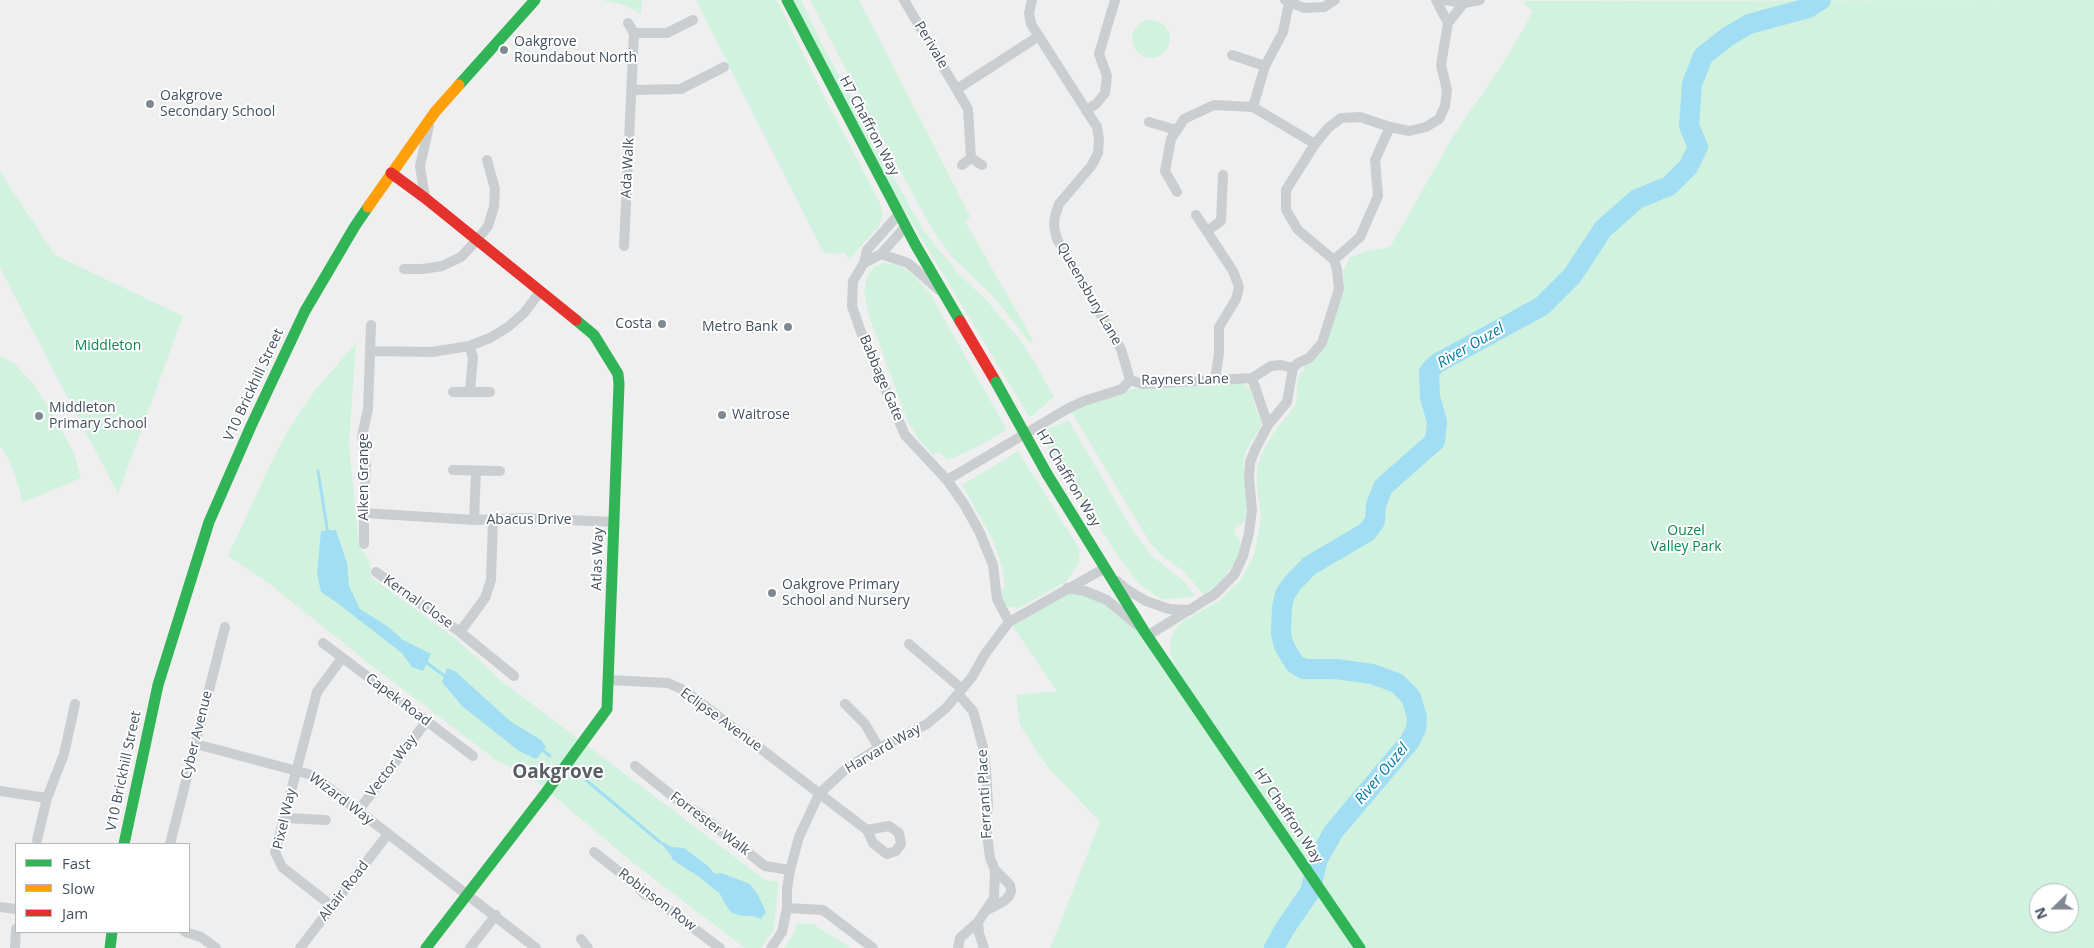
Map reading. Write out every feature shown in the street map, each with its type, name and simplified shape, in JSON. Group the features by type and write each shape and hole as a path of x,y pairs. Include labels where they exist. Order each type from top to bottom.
{"street":[{"name":"V10 Brickhill Street","path":"124,843 146,736 174,629 209,522 251,426 305,311 355,226 432,116 502,34 535,0"},
{"name":"H7 Chaffron Way","path":"787,0 906,227 1047,474 1145,633 1360,948"},
{"name":"Perivale","path":"904,0 968,108 971,158"},
{"name":"Queensbury Lane","path":"1032,0 1029,13 1031,24 1097,127 1099,139 1098,152 1092,164 1059,204 1054,226 1058,239 1121,349 1130,380"},
{"path":"1086,111 1097,103 1105,93 1107,76 1100,54 1115,0"},
{"path":"1252,107 1265,66 1283,32 1286,2 1304,8 1324,7 1335,0"},
{"path":"1436,0 1448,23"},
{"path":"1445,0 1464,3 1480,0"},
{"path":"1067,588 1085,591 1107,600 1145,633 1190,610 1224,586 1234,575 1243,556 1249,532 1252,510 1250,462 1268,425 1287,402 1293,368 1308,358 1322,343 1339,289 1334,260 1298,230 1286,210 1286,190 1315,144 1328,128 1341,118 1360,117 1409,131 1426,127 1439,119 1445,106 1447,90 1442,64 1448,23 1464,3"},
{"path":"628,23 634,33 667,33 693,20"},
{"name":"Ada Walk","path":"624,246 634,33"},
{"path":"958,89 1039,36"},
{"path":"1232,55 1265,66"},
{"path":"632,90 681,89 724,67"},
{"path":"1178,192 1165,172 1171,140 1184,119 1214,104 1252,107 1315,144"},
{"path":"425,198 420,166 425,135 432,116"},
{"path":"1149,122 1176,130"},
{"path":"1334,260 1360,237 1378,196 1375,160 1390,127"},
{"path":"962,165 971,158 982,165"},
{"path":"404,268 423,269 442,266 461,257 488,226 494,207 495,189 487,160"},
{"name":"Atlas Way","path":"391,173 425,198 594,335 618,374 619,384 607,709 426,948"},
{"path":"1207,231 1221,221 1223,175"},
{"name":"Babbage Gate","path":"899,214 867,250 864,263 853,281 852,306 861,332 905,435 947,480 964,504 980,533 993,565 997,599 1009,622"},
{"path":"1196,215 1233,271 1239,287 1236,299 1219,327 1219,353 1215,380"},
{"path":"864,263 880,254 906,227"},
{"path":"880,254 908,263 945,296"},
{"path":"371,351 432,352 469,346 490,338 508,327 524,313 540,292"},
{"name":"Aiken Grange","path":"364,544 366,466 362,436 368,409 371,325"},
{"path":"469,346 473,357 470,391"},
{"path":"1268,425 1252,378 1271,366 1281,365 1293,368"},
{"name":"Rayners Lane","path":"947,480 1084,401 1122,389 1130,380 1142,384 1252,378"},
{"path":"453,392 490,392"},
{"path":"453,470 500,471"},
{"name":"Abacus Drive","path":"474,520 476,471"},
{"name":"Abacus Drive","path":"364,513 474,520 522,518 614,522"},
{"name":"Kernal Close","path":"460,632 485,598 490,580 493,520"},
{"path":"1009,622 1067,588 1105,569 1126,589 1146,601 1169,609 1190,610"},
{"name":"Kernal Close","path":"376,572 460,632 514,676"},
{"name":"Harvard Way","path":"771,948 782,932 787,908 790,870 799,837 819,794 847,768 879,748 927,724 960,692 1009,622"},
{"name":"Cyber Avenue","path":"170,843 224,627"},
{"name":"Capek Road","path":"323,643 473,756"},
{"name":"Ferranti Place","path":"909,644 960,692 973,712 983,747 988,804 986,826 990,858 995,870 994,898 978,922 960,938 958,948"},
{"name":"Pixel Way","path":"332,906 282,867 275,852 317,692 342,658"},
{"name":"Eclipse Avenue","path":"609,680 668,683 684,690 867,830"},
{"path":"37,840 47,798 64,754 75,704"},
{"path":"845,704 866,724 879,748"},
{"name":"Vector Way","path":"358,811 426,722"},
{"name":"Wizard Way","path":"196,744 312,774 496,915 536,948"},
{"name":"Forrester Walk","path":"635,766 765,866 790,870"},
{"path":"0,790 47,798"},
{"path":"284,818 326,820"},
{"name":"Altair Road","path":"300,948 388,834"},
{"name":"Robinson Row","path":"594,852 636,885 644,894 656,900 720,948"},
{"name":"Ferranti Place","path":"987,910 1004,901 1011,891 1006,879 995,870"},
{"path":"0,907 15,909"},
{"path":"787,908 823,910 872,948"},
{"path":"470,948 496,915"},
{"path":"978,922 984,948"},
{"path":"15,948 16,933"},
{"path":"110,948 112,933"},
{"path":"188,933 201,937 216,948"},
{"path":"581,939 588,948"}],"green space":[{"path":"602,0 642,0 641,14 627,6"},
{"path":"696,0 777,0 826,100 879,201 883,215 879,226 849,260 845,252 836,254 826,253 821,248"},
{"path":"793,0 801,0 822,44 924,231 957,272 989,303 1021,341 1038,368 1054,397 1031,417 1028,415 900,203"},
{"path":"810,0 859,0 970,216 966,223 1033,340 1030,343 995,298 953,258 932,229 861,99"},
{"name":"Ouzel Valley Park","path":"2094,0 2094,948 1050,948 1100,822 1046,765 1020,725 1016,695 1057,691 1011,624 1067,588 1107,600 1175,664 1170,653 1170,644 1172,635 1177,628 1182,622 1220,600 1241,580 1254,555 1261,519 1257,468 1262,453 1272,435 1296,404 1298,377 1304,369 1302,366 1313,360 1328,342 1332,319 1345,290 1343,271 1350,257 1366,251 1390,247 1455,133 1504,62 1532,12 1523,1"},
{"path":"1151,20 1158,21 1164,26 1169,32 1169,46 1164,52 1158,57 1151,58 1144,57 1138,52 1133,46 1132,39 1133,32 1138,26 1144,21"},
{"name":"Middleton","path":"0,172 55,255 183,316 118,494 0,268"},
{"path":"883,263 898,264 911,273 929,292 1007,430 975,448 948,460 939,452 933,455 919,440 907,420 869,316 864,291 867,278 874,267"},
{"path":"356,343 349,444 359,546 370,561 371,577 455,638 503,682 765,880 779,882 773,931 761,948 745,948 632,862 536,781 496,760 376,669 267,582 228,556 290,427 316,389"},
{"path":"0,355 16,365 32,383 48,406 74,453 81,478 22,503 10,461 0,447"},
{"path":"1244,383 1250,389 1261,420 1261,427 1246,451 1243,463 1247,505 1245,521 1235,529 1235,535 1241,542 1240,552 1221,582 1204,595 1183,571 1161,555 1149,541 1071,411 1133,389"},
{"path":"1069,421 1133,531 1151,555 1184,581 1195,596 1161,599 1138,583 1119,558 1038,432"},
{"path":"1018,451 1079,548 1079,562 1067,581 1019,608 1007,607 1002,600 1000,590 1005,587 1002,567 994,542 962,485"},
{"path":"796,923 813,924 851,948 784,948 795,932"}],"water":[{"path":"336,530 347,563 349,586 360,609 387,626 403,640 431,654 423,671 412,667 402,653 321,592 317,574 321,531"},
{"path":"447,668 455,671 510,721 541,740 546,747 536,759 519,751 462,706 442,682"},
{"path":"658,840 672,847 684,848 708,866 715,874 721,873 750,884 766,912 761,919 732,913 720,894 702,879 673,860"}],"waterway":[{"name":"River Ouzel","path":"1274,948 1285,928 1310,892 1318,859 1334,831 1410,741 1416,729 1417,717 1411,697 1397,683 1372,674 1336,669 1304,669 1295,664 1284,646 1281,634 1282,607 1285,594 1309,566 1367,532 1375,521 1376,505 1383,487 1435,441 1437,422 1430,397 1429,372 1436,364 1542,306 1572,276 1603,229 1637,199 1669,186 1688,167 1698,147 1689,126 1692,84 1703,56 1727,37 1749,24 1808,8 1821,0"},
{"path":"318,471 328,534"},
{"path":"423,660 446,677"},
{"path":"541,749 550,756"},
{"path":"586,780 660,842"}],"traffic: fast":[{"path":"459,85 535,0"},
{"path":"787,0 915,244 960,321"},
{"path":"124,843 158,685 209,522 251,426 305,311 368,207"},
{"path":"426,948 547,791 607,709 619,384 618,374 594,335 576,320"},
{"path":"996,382 1047,474"},
{"path":"1047,474 1144,631 1360,948"},
{"path":"110,948 112,933"}],"traffic: slow":[{"path":"368,207 435,112 459,85"}],"traffic: jam":[{"path":"391,173 425,198 576,320"},
{"path":"960,321 996,382"}],"place":[{"name":"Oakgrove Roundabout North","path":"504,50"},
{"name":"Oakgrove Secondary School","path":"150,104"},
{"name":"Costa","path":"662,324"},
{"name":"Metro Bank","path":"788,327"},
{"name":"Waitrose","path":"722,415"},
{"name":"Middleton Primary School","path":"39,416"},
{"name":"Oakgrove Primary School and Nursery","path":"772,593"}],"district":[{"name":"Oakgrove","path":"558,773"}]}
